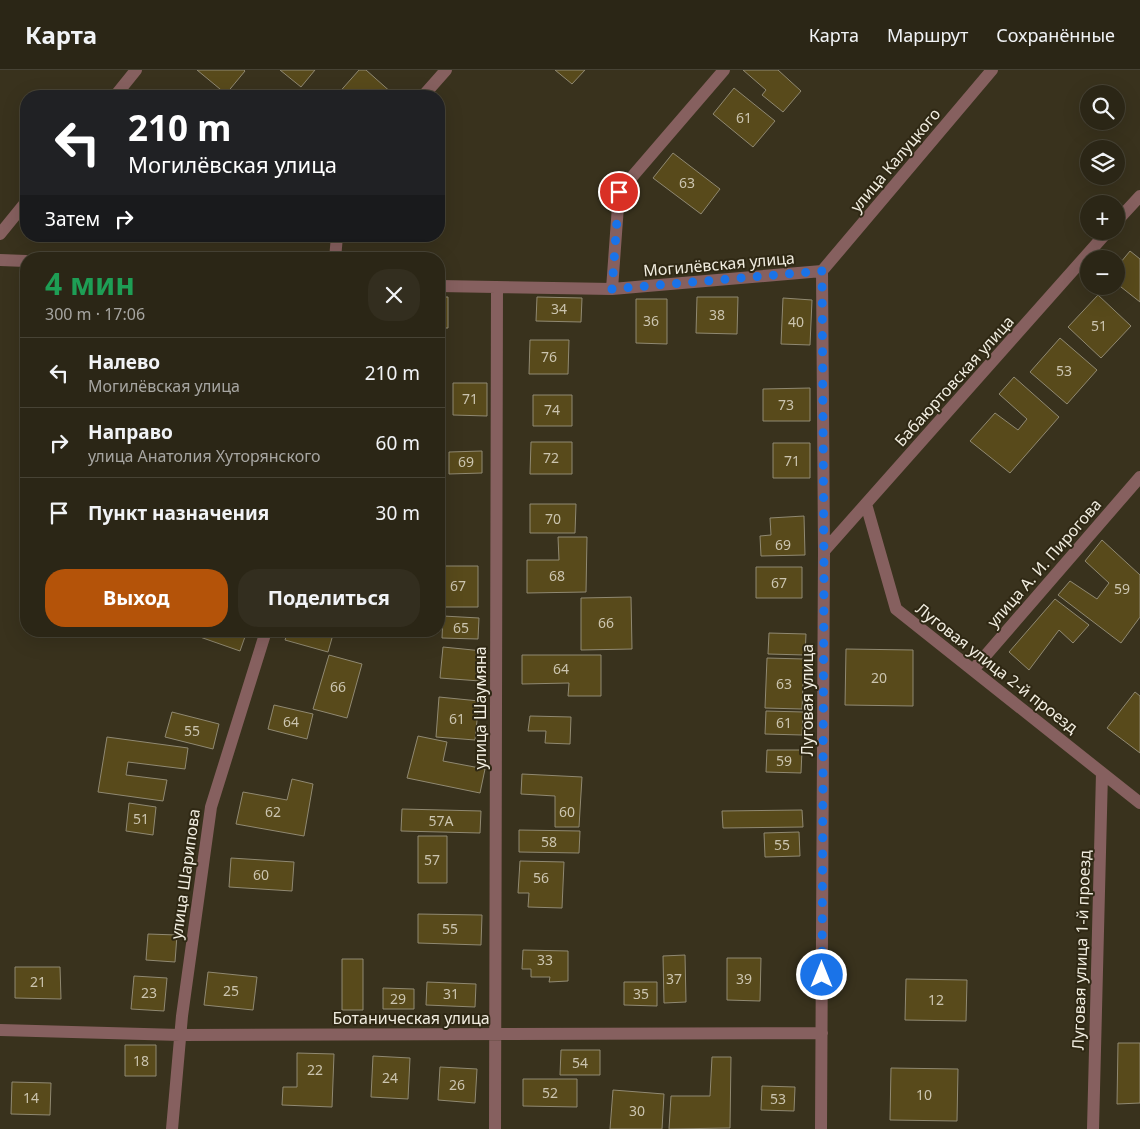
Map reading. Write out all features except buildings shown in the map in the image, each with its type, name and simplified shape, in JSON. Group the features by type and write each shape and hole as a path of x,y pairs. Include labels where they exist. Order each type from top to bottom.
{"street":[{"path":"120,90 136,70"},
{"path":"428,90 446,70"},
{"path":"612,289 619,192 724,70"},
{"name":"улица Калуцкого","path":"822,271 992,70"},
{"path":"1125,212 1140,196"},
{"path":"0,234 20,209"},
{"name":"Бабаюртовская улица","path":"824,551 1100,240"},
{"path":"0,260 20,261"},
{"name":"Могилёвская улица","path":"445,286 612,289 822,271"},
{"name":"Луговая улица","path":"820,1129 824,551 822,271"},
{"name":"улица Шаумяна","path":"495,1129 497,287"},
{"name":"улица А. И. Пирогова","path":"973,670 1140,477"},
{"name":"Луговая улица 2-й проезд","path":"866,504 896,609 1140,803"},
{"name":"улица Шарипова","path":"172,1129 180,1035 211,806 264,637"},
{"name":"Луговая улица 1-й проезд","path":"1093,1129 1102,773"},
{"name":"Ботаническая улица","path":"0,1030 180,1035 822,1033"}],"route":[{"path":"619,192 612,289 822,271 824,571 822,975"}]}
